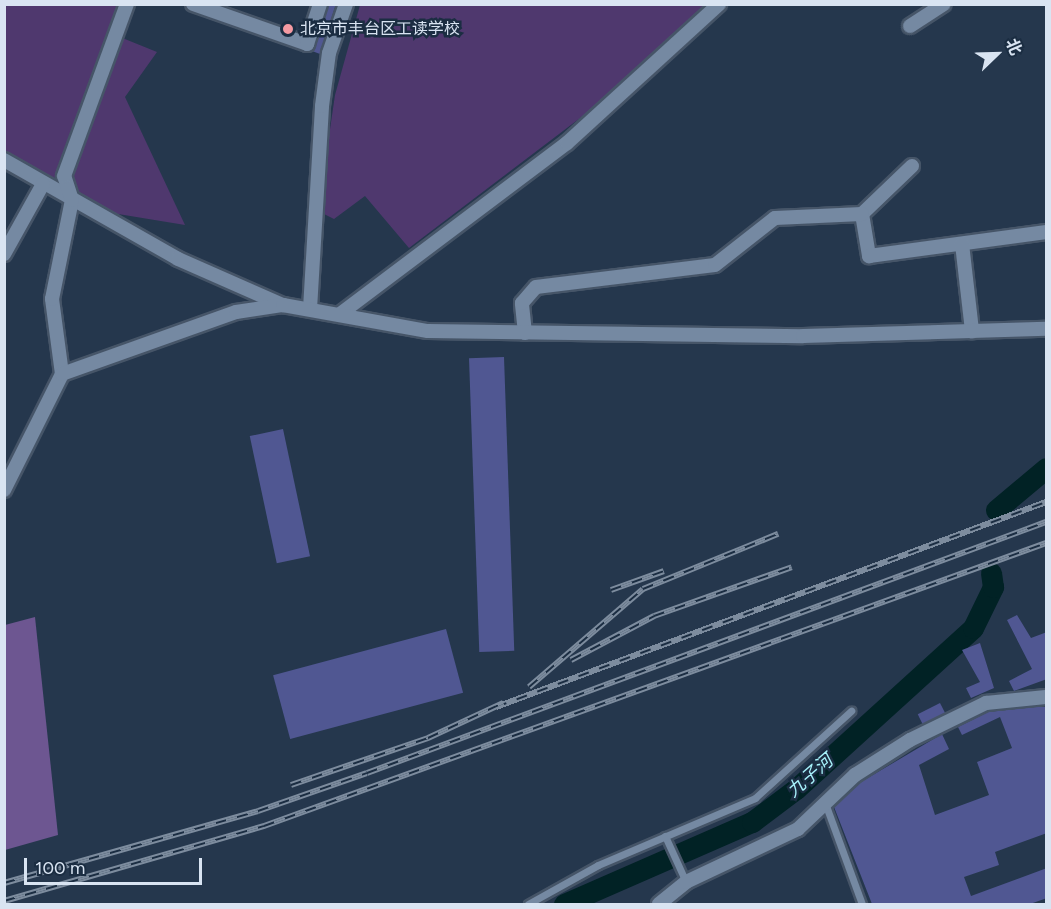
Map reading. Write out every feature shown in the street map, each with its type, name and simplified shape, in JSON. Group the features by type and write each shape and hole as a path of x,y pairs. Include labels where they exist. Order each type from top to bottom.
{"street":[{"path":"4,490 62,374 52,299 72,200 64,176 127,4"},
{"path":"193,4 307,44 321,4"},
{"path":"310,309 322,106 329,52 346,4"},
{"path":"340,314 567,143 718,4"},
{"path":"910,26 944,4"},
{"path":"4,160 178,259 283,305 428,331 803,336 1047,329"},
{"path":"525,333 522,303 536,286 714,265 775,218 862,214 912,166"},
{"path":"4,254 43,184"},
{"path":"862,214 869,256 1047,232"},
{"path":"962,244 972,331"},
{"path":"62,374 237,312 283,305"},
{"path":"659,904 686,882 798,829 825,803 888,752 986,703 1047,697"}],"lane":[{"path":"528,904 665,836 755,798 851,711"},
{"path":"825,803 862,904"},
{"path":"665,836 686,882"}],"shaded area":[{"path":"5,5 118,5 110,33 157,52 125,97 185,225 112,213 5,151"},
{"path":"360,5 705,5 617,90 409,248 365,196 334,219 318,211 335,95"},
{"path":"35,617 58,835 5,850 5,625"}],"building":[{"path":"329,4 336,4 320,54 312,51"},
{"path":"504,357 514,651 479,652 469,358"},
{"path":"283,429 310,556 277,563 250,436"},
{"path":"1017,615 1031,638 1047,632 1047,679 1014,691 1009,681 1032,669 1007,620"},
{"path":"446,629 463,693 290,739 273,675"},
{"path":"980,643 994,688 971,698 966,688 980,682 962,650"},
{"path":"940,703 945,713 923,724 918,714"},
{"path":"1047,707 1047,833 995,852 999,865 964,877 971,896 1047,868 1047,898 1030,904 872,904 834,807 861,782 942,734 949,749 919,765 935,815 989,795 977,762 1012,748 1000,717 962,735 958,727 988,712"}],"waterway":[{"name":"九子河","path":"996,510 1046,468"},
{"name":"九子河","path":"564,904 752,822 796,789 973,628 993,587 991,573"}],"railway":[{"path":"496,707 1046,502"},
{"path":"4,883 258,811 367,773 1046,522"},
{"path":"529,687 643,589 778,534"},
{"path":"4,901 264,826 1046,543"},
{"path":"571,660 654,616 792,567"},
{"path":"611,590 664,571"},
{"path":"291,785 428,738 503,703"}],"place":[{"name":"北京市丰台区工读学校","path":"288,29"}]}
